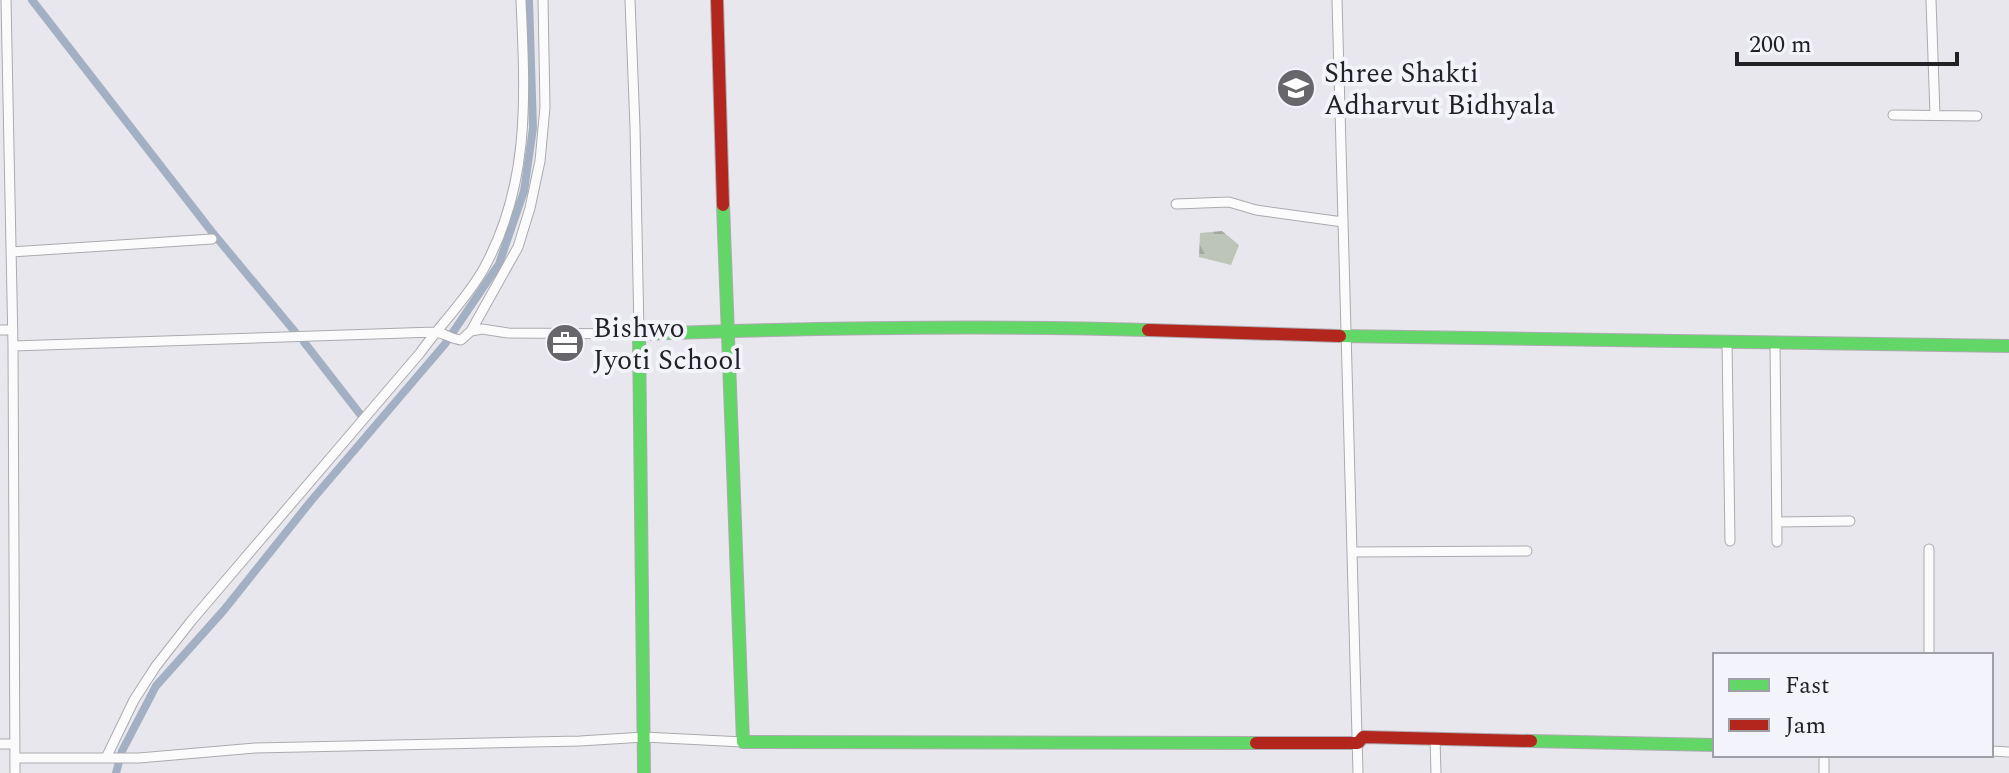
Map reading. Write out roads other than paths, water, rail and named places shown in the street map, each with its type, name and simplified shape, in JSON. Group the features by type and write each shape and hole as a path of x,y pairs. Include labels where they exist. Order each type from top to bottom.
{"street":[{"path":"6,0 13,330 15,773"},
{"path":"109,758 134,700 156,666 192,620 440,333 484,269 508,213 519,167 524,125 521,0"},
{"path":"13,346 440,333 453,340 461,340 471,331 518,247 530,208 540,161 545,107 543,0"},
{"path":"630,0 639,334 644,773"},
{"path":"717,0 743,742"},
{"path":"1337,0 1358,773"},
{"path":"1931,0 1935,115"},
{"path":"1893,115 1977,116"},
{"path":"1176,204 1229,202 1256,210 1343,222"},
{"path":"11,252 212,239"},
{"path":"471,331 639,334 1043,327 1347,336 2009,346"},
{"path":"0,330 13,330"},
{"path":"1727,341 1730,541"},
{"path":"1775,342 1777,542"},
{"path":"1777,522 1850,521"},
{"path":"1929,549 1929,653"},
{"path":"1353,552 1527,551"},
{"path":"15,758 126,758 255,748 644,737 743,742 1358,743"},
{"path":"1358,743 1363,737 1713,745"},
{"path":"1435,738 1436,773"},
{"path":"0,744 15,744"}],"waterway":[{"path":"32,0 212,232 296,333"},
{"path":"116,773 122,751 156,686 224,610 311,501 445,344 499,264 524,191 533,128 529,0"},
{"path":"304,342 360,414"}],"place":[{"name":"Shree Shakti Adharvut Bidhyala","path":"1296,88"},
{"name":"Bishwo Jyoti School","path":"565,343"}]}
